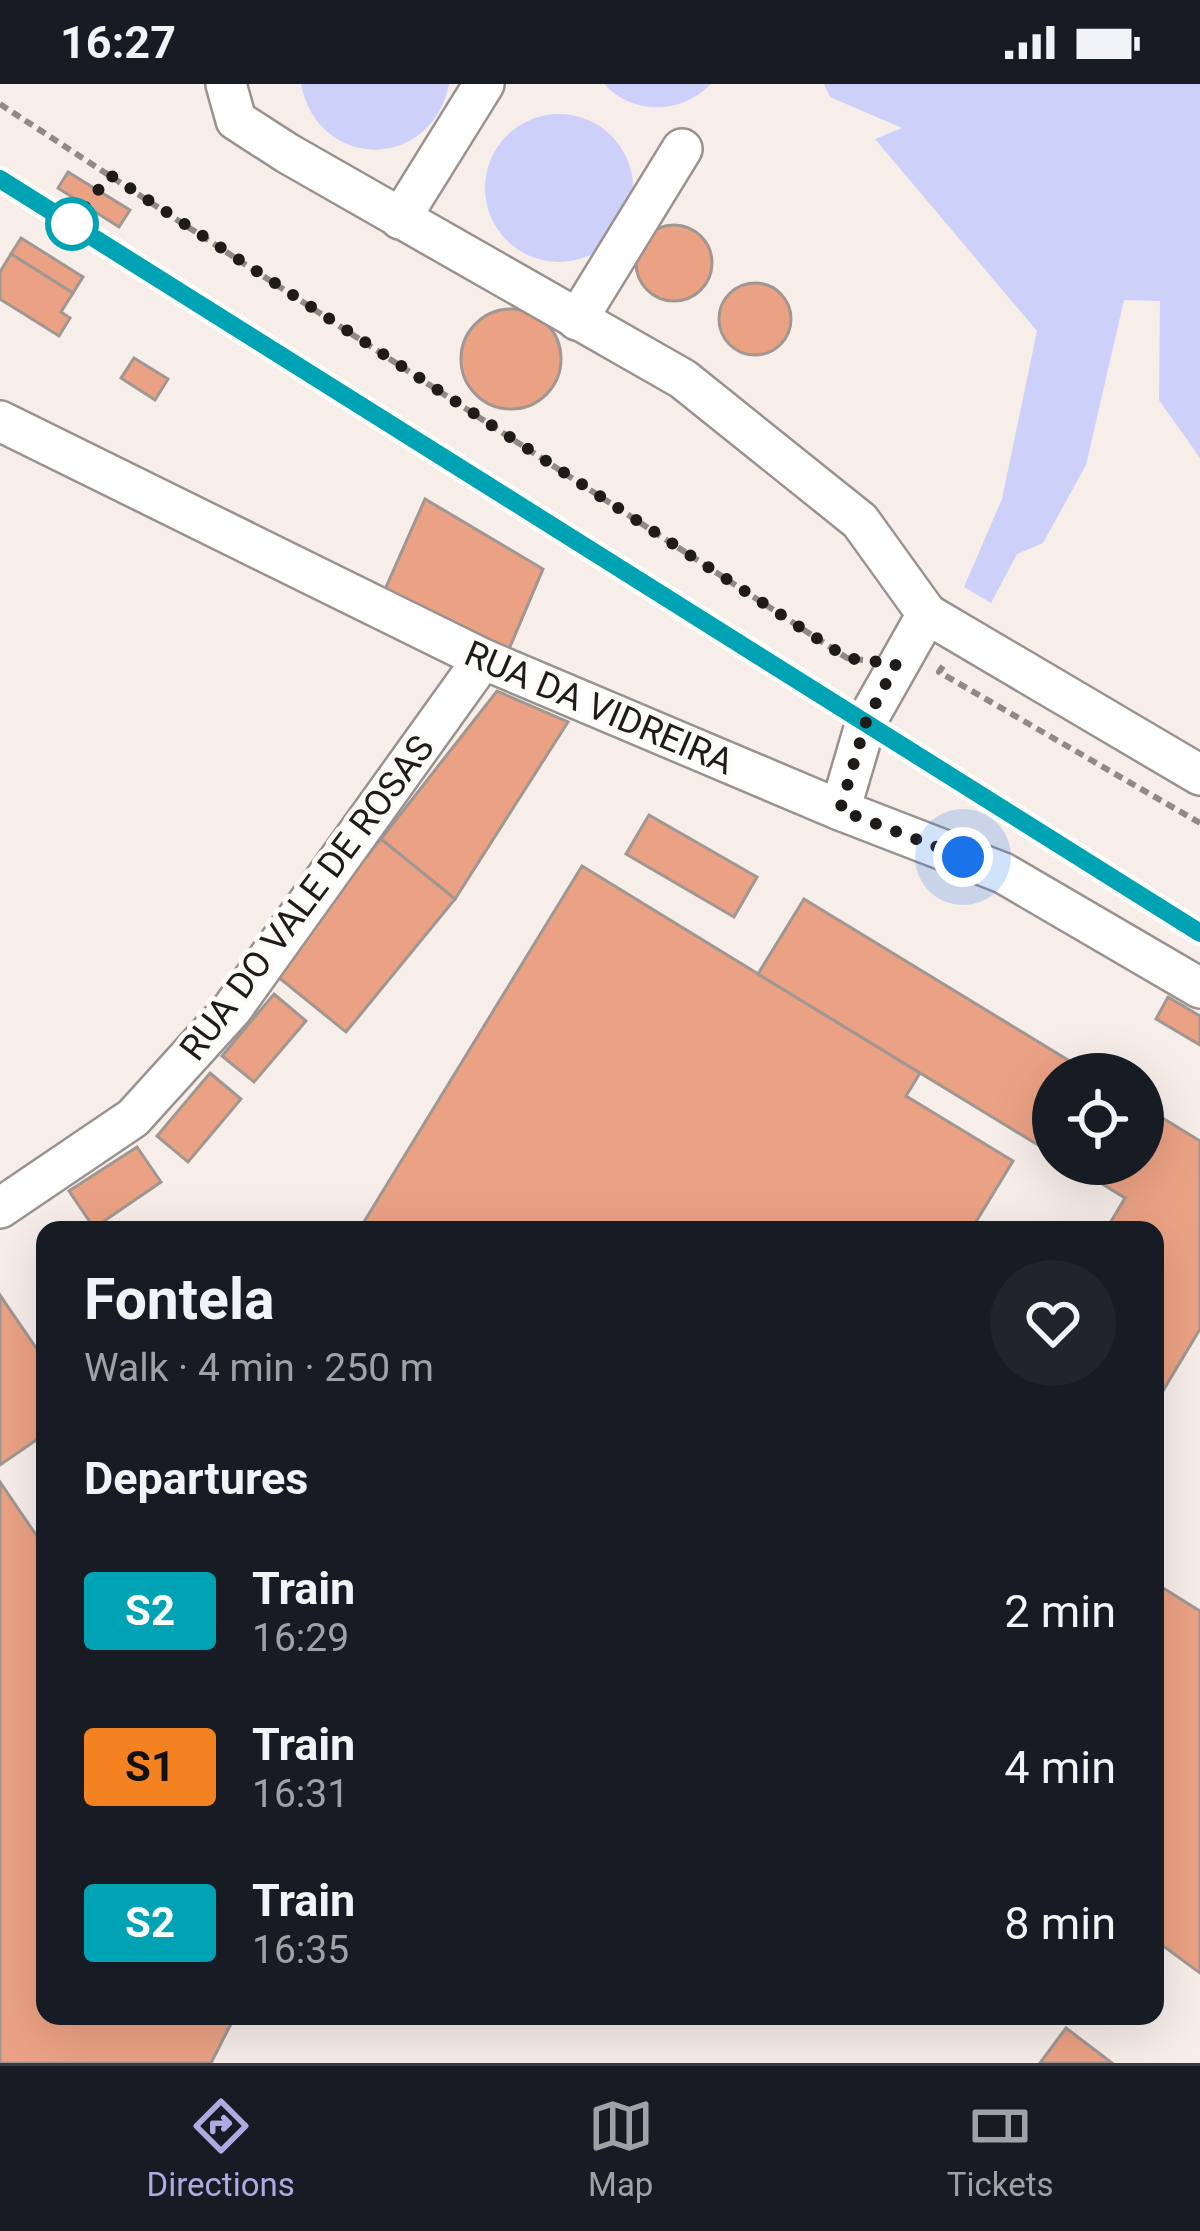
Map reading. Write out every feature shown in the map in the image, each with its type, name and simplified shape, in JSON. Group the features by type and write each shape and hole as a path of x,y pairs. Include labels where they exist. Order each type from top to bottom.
{"street":[{"path":"226,84 236,120 683,379 860,520 927,614 1200,776"},
{"path":"400,219 484,84"},
{"path":"577,320 682,149"},
{"name":"RUA DA VIDREIRA","path":"0,421 483,659 840,810 1004,873 1200,988"},
{"path":"840,810 866,722 927,614"},
{"name":"RUA DO VALE DE ROSAS","path":"0,1208 133,1118 232,1010 483,659"}],"path":[{"path":"0,104 847,658 896,664"}],"water":[{"path":"301,84 449,84 438,113 421,133 399,146 375,150 351,145 329,133 312,113"},
{"path":"604,84 711,84 686,101 658,107 629,102"},
{"path":"824,84 1200,84 1200,458 1159,400 1160,301 1124,300 1086,465 1043,543 1017,554 991,603 964,587 1002,499 1037,331 875,139 902,128 830,97"},
{"path":"559,114 587,120 611,136 627,160 633,188 627,216 611,240 587,256 559,262 531,256 507,240 491,216 485,188 491,160 507,136 531,120"}],"building":[{"path":"68,172 130,210 119,227 58,188"},
{"path":"674,225 701,236 712,263 701,290 674,301 647,290 636,263 647,236"},
{"path":"21,238 83,277 73,293 11,254"},
{"path":"11,254 73,293 61,312 70,318 59,336 0,299 0,272"},
{"path":"755,283 781,293 791,319 781,345 755,355 729,345 719,319 729,293"},
{"path":"511,309 547,323 561,359 547,395 511,409 475,395 461,359 475,323"},
{"path":"134,358 168,379 155,400 121,378"},
{"path":"425,499 543,569 506,656 379,603"},
{"path":"497,691 568,722 455,899 381,839"},
{"path":"649,815 757,877 734,917 626,854"},
{"path":"381,839 455,899 346,1032 272,972"},
{"path":"582,866 920,1073 906,1096 1013,1161 976,1221 365,1221"},
{"path":"804,899 1057,1053 1032,1053 1032,1141 758,974"},
{"path":"274,994 306,1021 254,1082 222,1056"},
{"path":"1168,997 1200,1016 1200,1045 1156,1019"},
{"path":"210,1073 241,1099 188,1162 157,1136"},
{"path":"1164,1119 1200,1141 1200,1329 1164,1389 1164,1221 1111,1221 1125,1198 1104,1185 1164,1185"},
{"path":"137,1147 161,1182 104,1221 89,1221 69,1191"},
{"path":"0,1295 36,1348 36,1440 0,1465"},
{"path":"0,1482 36,1535 36,2025 230,2025 211,2063 0,2063"},
{"path":"1164,1589 1200,1611 1200,1973 1164,1947"},
{"path":"1066,2028 1112,2063 1040,2063"}],"railway":[{"path":"0,179 1200,933"}],"train":[{"name":"S2","path":"0,179 1200,933"}],"route":[{"path":"72,224 110,175 847,658 896,664 866,722 840,810 963,857"}]}
